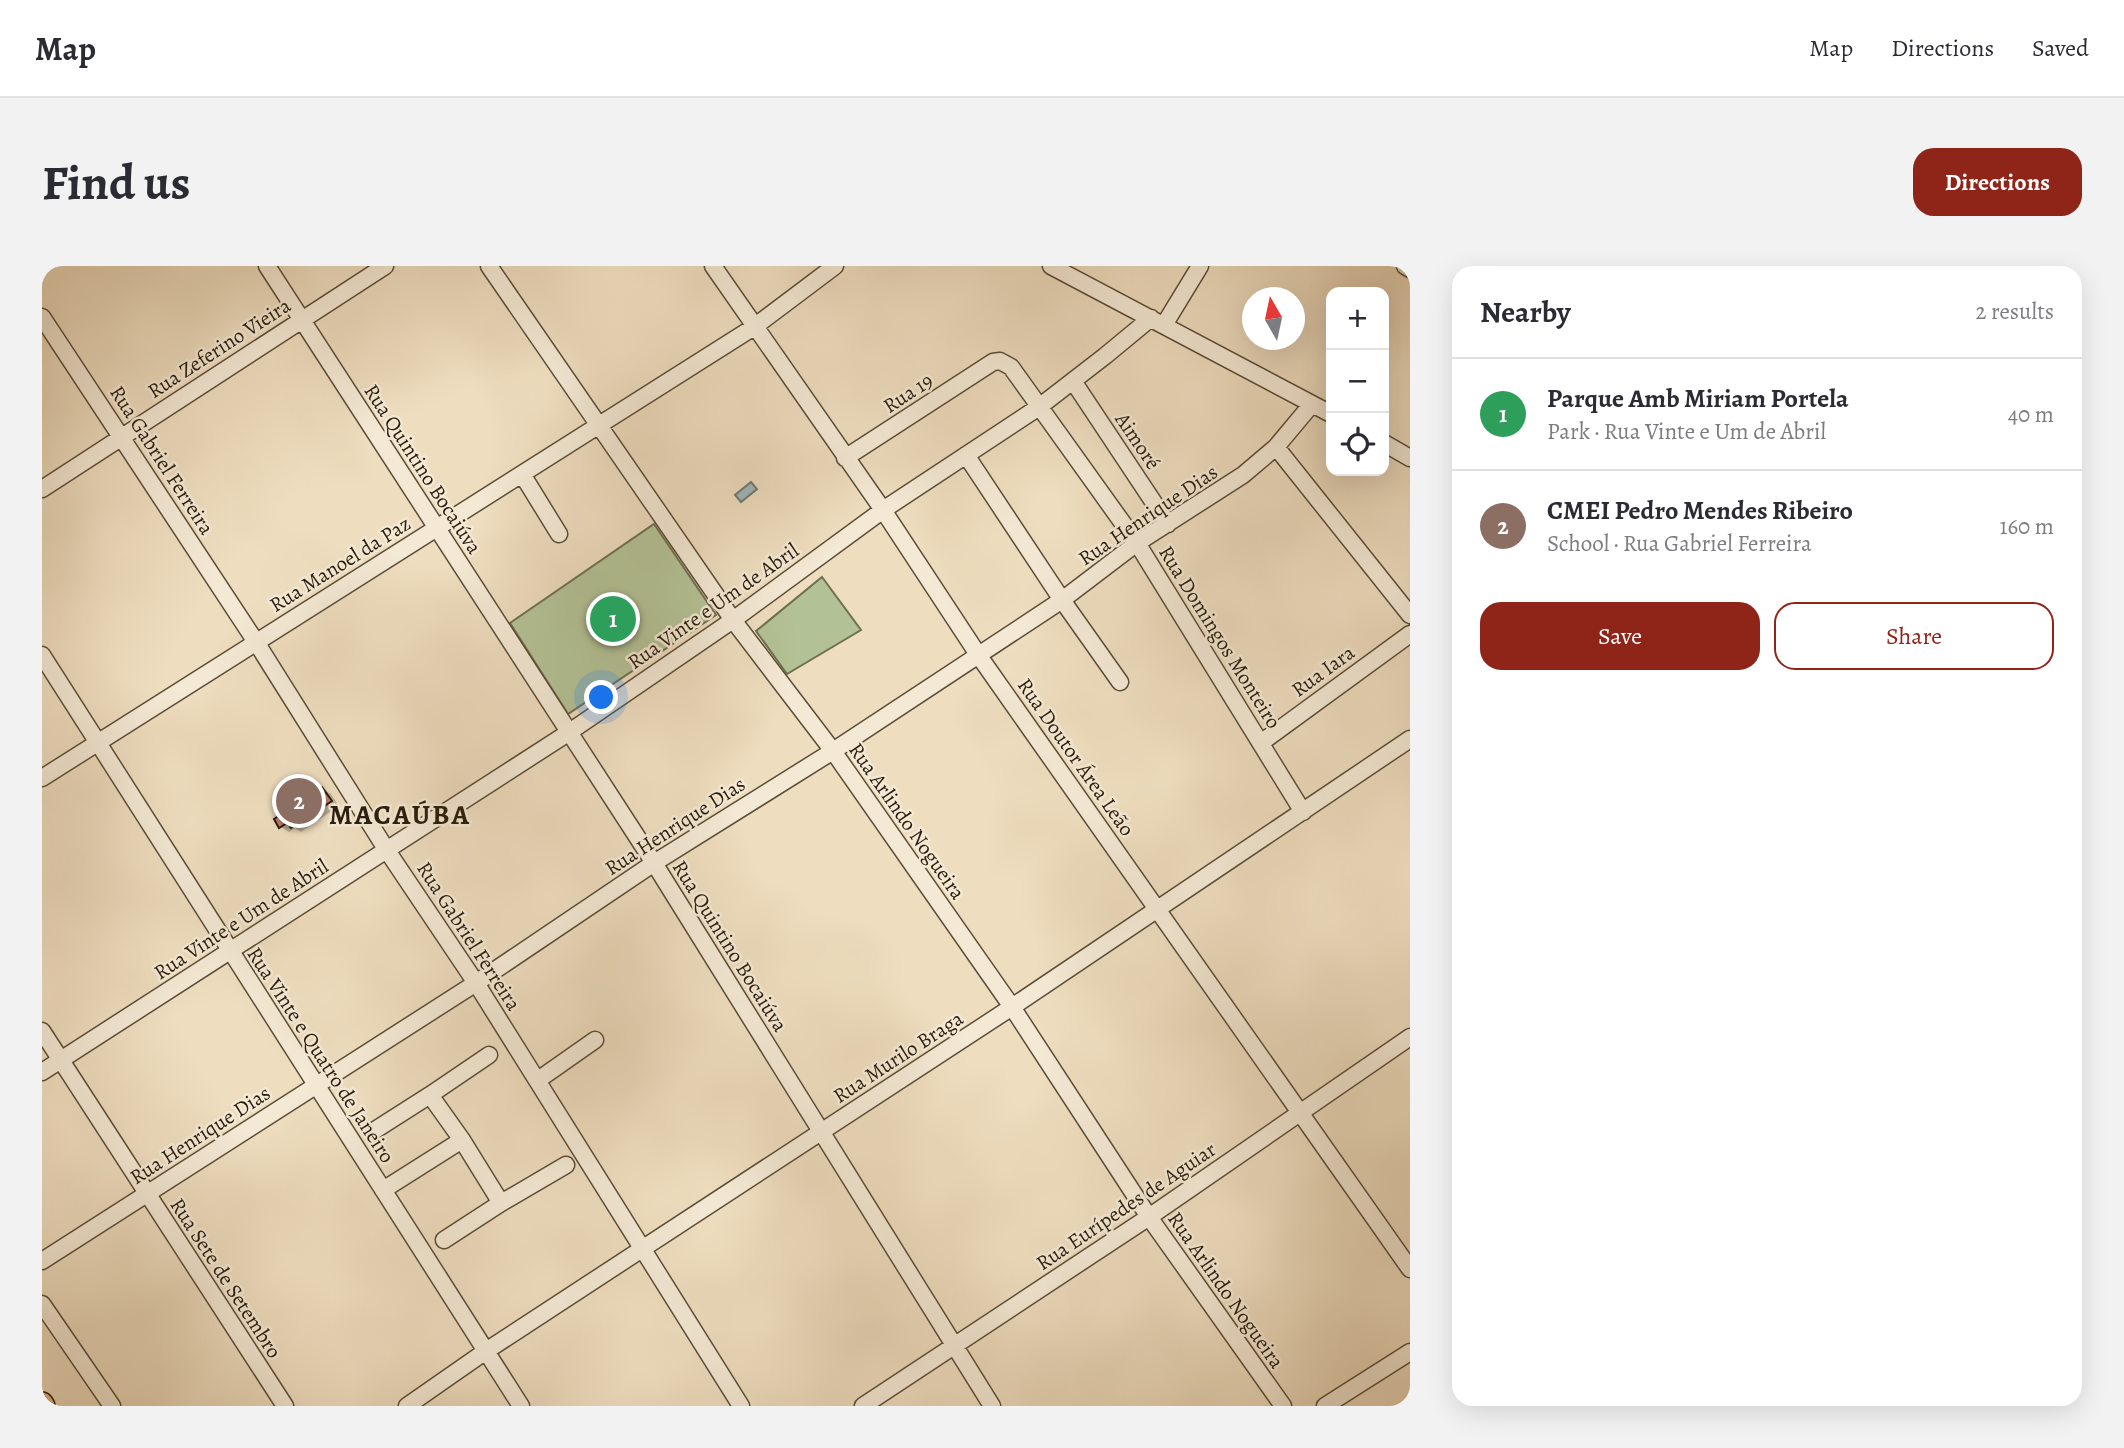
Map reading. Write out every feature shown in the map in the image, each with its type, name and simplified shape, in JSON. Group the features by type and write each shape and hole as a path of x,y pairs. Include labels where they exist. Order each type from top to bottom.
{"street":[{"name":"Rua Quintino Bocaiúva","path":"267,266 654,863 992,1406"},
{"name":"Rua Zeferino Vieira","path":"42,489 385,266"},
{"name":"Rua Arlindo Nogueira","path":"489,266 733,620 833,751 1012,1007 1149,1217 1283,1406"},
{"name":"Rua Doutor Área Leão","path":"713,266 883,510 979,656 1410,1269"},
{"name":"Rua Manoel da Paz","path":"42,778 754,327 835,266"},
{"path":"1051,266 1329,413"},
{"path":"1157,322 1200,266"},
{"path":"1405,266 1410,269"},
{"name":"Rua Gabriel Ferreira","path":"42,317 256,642 386,849 476,983 741,1406"},
{"name":"Rua Vinte e Um de Abril","path":"42,1072 568,733 733,620 883,510 1039,407 1157,322"},
{"name":"Rua Domingos Monteiro","path":"993,362 1000,361 1011,367 1137,543 1303,812"},
{"name":"Rua 19","path":"845,458 993,362"},
{"name":"Aimoré","path":"1073,381 1168,524"},
{"name":"Rua Henrique Dias","path":"42,1261 476,983 654,863 833,751 1062,600 1137,543 1244,475 1276,447 1312,404"},
{"path":"1389,446 1410,456"},
{"path":"1276,447 1410,615"},
{"path":"966,454 1062,600 1120,682"},
{"path":"522,474 559,534"},
{"name":"Rua Iara","path":"1262,743 1410,634"},
{"name":"Rua Vinte e Quatro de Janeiro","path":"42,655 521,1406"},
{"name":"Rua Murilo Braga","path":"407,1406 486,1351 1157,911 1410,739"},
{"name":"Rua Sete de Setembro","path":"42,1031 285,1406"},
{"name":"Rua Eurípedes de Aguiar","path":"863,1406 1149,1217 1410,1037"},
{"path":"538,1080 595,1040"},
{"path":"372,1132 489,1055"},
{"path":"430,1095 501,1203"},
{"path":"383,1190 462,1140"},
{"path":"444,1240 566,1165"},
{"path":"42,1304 112,1406"},
{"path":"1325,1406 1410,1352"}],"green space":[{"path":"654,524 716,615 568,714 510,623"},
{"path":"822,577 861,630 787,674 756,631"}],"water":[{"path":"751,482 757,489 741,502 735,495"}],"building":[{"path":"322,787 332,801 291,828 287,823 279,828 274,819"}],"place":[{"name":"Parque Amb Miriam Portela","path":"613,619"},
{"name":"CMEI Pedro Mendes Ribeiro","path":"299,801"}],"district":[{"name":"MACAÚBA","path":"400,814"}]}
